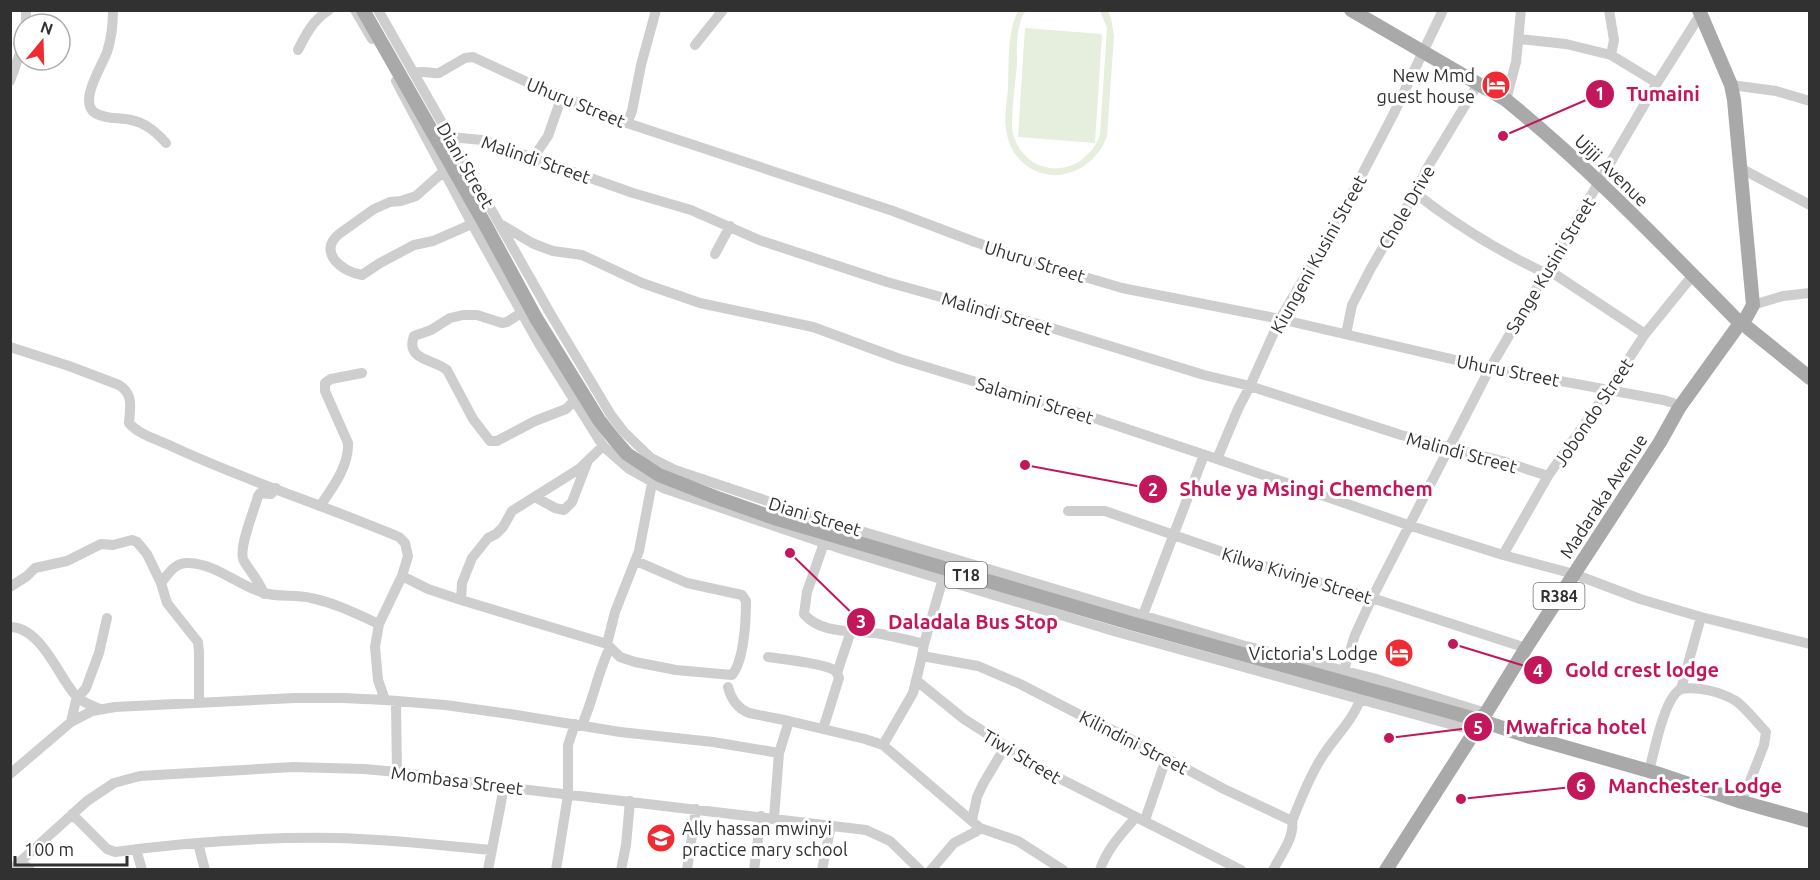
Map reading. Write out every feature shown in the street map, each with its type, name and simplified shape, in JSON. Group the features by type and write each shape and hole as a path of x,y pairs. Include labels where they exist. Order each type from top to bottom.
{"main road":[{"name":"T18","path":"363,10 536,318 599,420 614,440 655,481 715,497 944,574 1127,622 1362,693 1480,722 1809,821"},
{"name":"Ujiji Avenue","path":"1352,10 1506,100 1585,168 1743,324 1809,378"},
{"path":"1700,13 1731,85 1742,169 1753,304"},
{"name":"Madaraka Avenue","path":"1386,870 1526,648 1655,450 1679,408 1743,324 1753,304"}],"street":[{"path":"113,10 107,53 88,102 91,110 111,119 133,120 144,124 154,130 166,143"},
{"path":"298,50 314,21 329,10"},
{"path":"355,10 398,84 521,313 603,446 629,469 655,481 824,543 944,574 913,693 883,745"},
{"name":"Diani Street","path":"378,10 611,416 651,458 675,470 827,521 1242,645 1344,670 1480,722"},
{"path":"627,123 632,111 641,65 656,10"},
{"path":"695,45 723,10"},
{"name":"Kiungeni Kusini Street","path":"1217,459 1280,319 1343,211 1443,10"},
{"path":"1506,100 1516,62 1521,10"},
{"path":"1609,10 1614,40 1611,55"},
{"name":"Sange Kusini Street","path":"1344,670 1355,635 1372,598 1490,368 1700,13"},
{"path":"1519,39 1566,44 1611,55 1657,83"},
{"name":"Uhuru Street","path":"415,73 423,70 439,73 465,58 473,57 529,83 627,123 893,211 975,242 1122,288 1280,319 1490,368 1663,400 1679,408"},
{"name":"Chole Drive","path":"1346,334 1352,305 1371,268 1478,84"},
{"path":"1731,85 1776,91 1809,100"},
{"path":"533,158 548,136 562,96"},
{"name":"Malindi Street","path":"450,137 482,140 633,193 691,210 759,240 887,282 1204,375 1250,386 1401,435 1548,476"},
{"path":"1742,169 1809,205"},
{"path":"444,171 416,196 390,202 374,209 333,238 330,245 332,256 338,264 353,273 362,275 414,245 433,241 472,224"},
{"path":"1415,194 1471,234 1512,258 1546,271 1645,334"},
{"name":"Salamini Street","path":"500,223 532,243 553,251 582,255 642,283 700,303 813,327 900,359 1082,414 1408,525 1503,555 1574,574 1701,617 1809,644"},
{"path":"715,254 730,226"},
{"name":"Jobondo Street","path":"1503,555 1548,476 1610,389 1645,334 1693,275"},
{"path":"1753,304 1783,296 1809,293"},
{"path":"521,313 502,323 470,315 450,318 431,330 414,336 412,348 420,357 447,370 473,419 490,441 496,441 534,421 562,411 574,401"},
{"path":"10,347 69,366 126,389 131,399 129,423 131,426 189,454 399,537 405,543 408,556 402,576 379,624 375,647 378,680 391,701 396,772"},
{"path":"320,506 339,477 348,448 348,443 325,391 325,383 331,379 362,373"},
{"path":"461,600 462,583 472,558 488,538 503,527 512,511 587,463 603,446"},
{"path":"1143,615 1204,455"},
{"path":"536,497 555,508 564,510 572,502 587,463"},
{"path":"556,870 568,795 568,745 592,700 608,646 615,612 639,551 655,481"},
{"path":"264,594 258,580 242,556 258,496 262,492 271,494 276,488"},
{"name":"Kilwa Kivinje Street","path":"1068,511 1105,511 1251,562 1526,648"},
{"path":"10,587 35,568 67,561 104,543 113,545 132,540 142,547 161,583 167,603 198,642 199,702"},
{"path":"824,543 807,592 804,614 810,621 821,626 880,634 924,644"},
{"path":"402,576 428,589 608,646 615,654 627,660 665,668 732,675 736,671 742,644 746,601 742,595 687,583 636,561"},
{"path":"161,583 174,567 188,563 215,569 264,594 311,598 379,624"},
{"path":"1649,771 1668,706 1673,696 1681,689 1701,617"},
{"path":"71,722 77,698 84,691 102,646 107,618"},
{"path":"10,627 28,631 59,670 77,698 100,709"},
{"path":"837,673 851,631"},
{"name":"Kilindini Street","path":"922,656 978,666 998,674 1292,821"},
{"path":"768,657 834,669 839,678 823,729"},
{"name":"Tiwi Street","path":"917,681 964,719 1045,771 1241,870"},
{"path":"728,687 731,698 743,711 753,715 789,721 883,745 980,828 1018,841 1064,870"},
{"path":"1681,689 1710,691 1736,701 1766,732 1764,745 1742,802"},
{"path":"1273,870 1290,835 1293,827 1292,821 1315,769 1351,720 1362,693"},
{"path":"12,773 71,722 100,709 199,702 336,698 444,705 778,753"},
{"path":"774,818 778,753 789,721"},
{"path":"972,820 982,784 1005,747"},
{"path":"1100,870 1102,863 1123,832 1141,819 1166,759"},
{"name":"Mombasa Street","path":"11,870 87,801 114,783 140,776 293,767 396,772 866,830 890,841 920,870"},
{"path":"488,870 504,787"},
{"path":"621,870 630,801"},
{"path":"687,870 696,809"},
{"path":"72,814 110,851 115,852 198,843 335,838 416,842 491,850"},
{"path":"754,870 761,816"},
{"path":"822,870 831,825"},
{"path":"931,870 954,843 980,828"},
{"path":"198,843 205,870"},
{"path":"136,849 142,870"},
{"path":"21,861 30,870"}],"green space":[{"path":"1018,11 1026,11 1021,19 1018,33 1012,130 1017,144 1027,157 1038,165 1050,168 1062,168 1085,157 1094,148 1100,135 1107,28 1100,11 1108,11 1111,18 1114,36 1107,136 1100,150 1090,162 1077,170 1050,175 1036,171 1024,164 1013,151 1008,140 1005,119 1009,48"},
{"path":"1025,28 1102,34 1095,143 1018,137"}],"place":[{"name":"New Mmd guest house","path":"1496,85"},
{"name":"Tumaini","path":"1503,136"},
{"name":"Shule ya Msingi Chemchem","path":"1025,465"},
{"name":"Daladala Bus Stop","path":"790,553"},
{"name":"Gold crest lodge","path":"1453,644"},
{"name":"Victoria's Lodge","path":"1399,653"},
{"name":"Mwafrica hotel","path":"1389,738"},
{"name":"Manchester Lodge","path":"1461,799"},
{"name":"Ally hassan mwinyi practice mary school","path":"661,838"}]}
